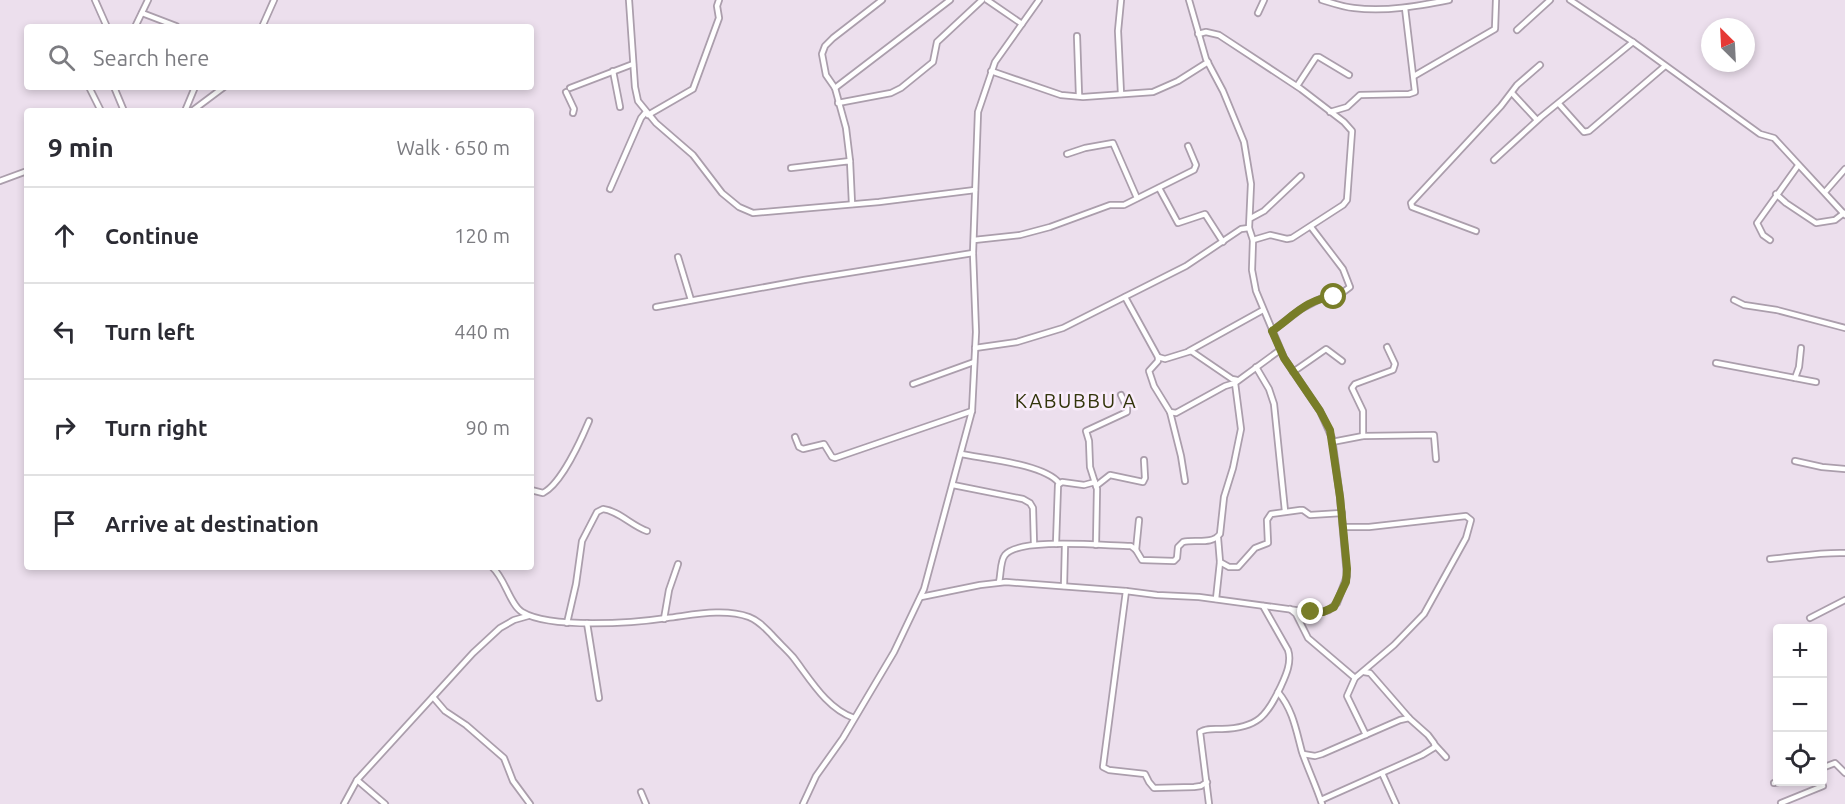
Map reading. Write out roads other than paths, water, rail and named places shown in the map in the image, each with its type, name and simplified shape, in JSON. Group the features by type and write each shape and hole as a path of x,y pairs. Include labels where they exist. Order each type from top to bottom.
{"street":[{"path":"94,0 106,24"},
{"path":"98,7 103,0"},
{"path":"136,24 148,0"},
{"path":"263,24 274,0"},
{"path":"629,0 635,87 639,101 647,114 693,155 722,193 747,212 852,204 975,190"},
{"path":"610,189 641,118 693,89 717,27 719,0"},
{"path":"852,204 846,128 835,88 826,75 822,54 825,46 882,0"},
{"path":"835,88 950,0"},
{"path":"838,103 891,93 901,88 933,62 937,42 982,0"},
{"path":"987,0 1022,24"},
{"path":"802,804 816,776 843,738 894,652 921,597 972,411 976,321 973,253 976,122 981,98 1000,53 1039,0"},
{"path":"1120,0 1118,31 1121,94"},
{"path":"921,597 999,582 1126,591 1323,612 1337,603 1347,576 1344,527 1330,430 1280,350 1252,278 1253,240 1249,228 1251,184 1244,142 1208,62 1189,0"},
{"path":"1258,13 1264,0"},
{"path":"1322,0 1355,8 1375,9 1405,8 1422,3 1449,0"},
{"path":"1374,0 1375,9"},
{"path":"1414,76 1495,30 1496,0"},
{"path":"1517,30 1550,0"},
{"path":"1569,0 1633,42 1760,134 1774,138 1844,214 1835,220 1816,223 1776,194"},
{"path":"1330,112 1347,107 1360,95 1414,93 1405,8"},
{"path":"142,13 171,24"},
{"path":"1198,34 1206,32 1219,35 1297,86 1344,122 1352,131 1349,194 1343,205 1292,238 1270,235 1253,240"},
{"path":"1077,36 1079,95"},
{"path":"1494,160 1537,120 1633,42"},
{"path":"1297,86 1316,57 1350,75"},
{"path":"991,71 1061,95 1083,97 1155,91 1178,81 1208,62"},
{"path":"573,113 574,109 568,90 633,64"},
{"path":"1476,231 1412,207 1411,203 1512,93 1517,84 1540,65"},
{"path":"1559,104 1584,132 1589,131 1665,66"},
{"path":"613,71 620,107"},
{"path":"90,90 100,108"},
{"path":"115,90 124,108"},
{"path":"186,108 194,90"},
{"path":"196,108 220,90"},
{"path":"1512,93 1537,120"},
{"path":"1067,154 1113,142 1137,198"},
{"path":"974,240 1020,235 1050,227 1110,205 1124,205 1194,171 1196,168 1188,146"},
{"path":"790,168 850,161"},
{"path":"1770,240 1763,235 1757,223 1797,167"},
{"path":"1825,192 1845,169"},
{"path":"0,181 24,172"},
{"path":"1251,218 1268,208 1301,176"},
{"path":"1160,188 1178,223 1205,214 1223,242"},
{"path":"1272,331 1307,305 1324,297 1338,296 1350,287 1343,269 1311,227"},
{"path":"975,348 1036,338 1063,328 1186,266 1244,228 1249,228"},
{"path":"656,307 973,253"},
{"path":"678,257 691,300"},
{"path":"1125,297 1157,360"},
{"path":"1734,300 1744,305 1776,310 1845,328"},
{"path":"1185,481 1170,412 1149,375 1150,369 1157,360 1189,351 1263,310"},
{"path":"1363,436 1363,411 1352,387 1354,384 1393,370 1395,364 1387,347"},
{"path":"1795,378 1801,348"},
{"path":"1293,372 1326,349 1342,361"},
{"path":"1170,412 1176,413 1233,382 1280,350"},
{"path":"1189,351 1233,382 1241,429 1224,497 1218,538 1220,562 1216,600"},
{"path":"913,384 974,362"},
{"path":"1716,363 1816,382"},
{"path":"1256,367 1269,389 1274,404 1285,511"},
{"path":"1096,545 1096,484 1090,467 1087,429 1127,412 1121,395"},
{"path":"795,437 802,449 824,444 835,458 972,411"},
{"path":"534,491 543,493 550,489 572,456 589,421"},
{"path":"1332,442 1363,436 1434,435 1436,459"},
{"path":"961,454 1031,467 1054,477 1059,483 1084,485 1096,484 1110,475 1143,482 1146,478 1144,460"},
{"path":"1795,461 1845,469"},
{"path":"1056,544 1059,483"},
{"path":"953,485 1023,499 1030,503 1033,508 1034,544"},
{"path":"567,622 576,584 582,541 597,513 603,509 608,510 647,531"},
{"path":"1220,562 1229,567 1238,567 1255,549 1268,543 1269,515 1304,510 1310,515 1342,513"},
{"path":"1344,527 1369,527 1462,516 1469,516 1471,520 1466,538 1424,614 1394,645 1355,678 1347,696 1366,735"},
{"path":"1136,550 1139,520"},
{"path":"999,582 1005,555 1034,544 1131,546 1142,560 1174,561 1177,558 1178,547 1185,541 1218,538"},
{"path":"1064,586 1065,545"},
{"path":"1770,559 1804,557 1820,553 1845,553"},
{"path":"664,619 669,590 678,564"},
{"path":"495,570 517,609 530,616 587,623 729,613 752,618 763,625 782,644 819,691 836,708 854,718"},
{"path":"1126,591 1103,767 1109,770 1145,774 1154,788 1194,787 1207,782"},
{"path":"1810,618 1845,600"},
{"path":"1209,804 1200,732 1206,729 1235,728 1255,722 1269,710 1290,657 1263,606"},
{"path":"514,620 517,609"},
{"path":"1290,609 1296,614 1308,638 1355,678"},
{"path":"344,804 357,780 500,628 514,620 530,616"},
{"path":"587,623 599,698"},
{"path":"1364,672 1370,673 1446,757"},
{"path":"1278,692 1290,710 1321,802 1431,751 1435,745"},
{"path":"433,697 445,711 466,725 504,758 513,781 530,804"},
{"path":"1303,754 1315,756 1322,754 1406,718 1410,719"},
{"path":"1827,766 1835,763 1845,773"},
{"path":"1382,773 1395,804"},
{"path":"357,780 385,804"},
{"path":"1781,803 1823,786"},
{"path":"641,792 646,804"}],"district":[{"name":"KABUBBU A","path":"1076,400"}]}
